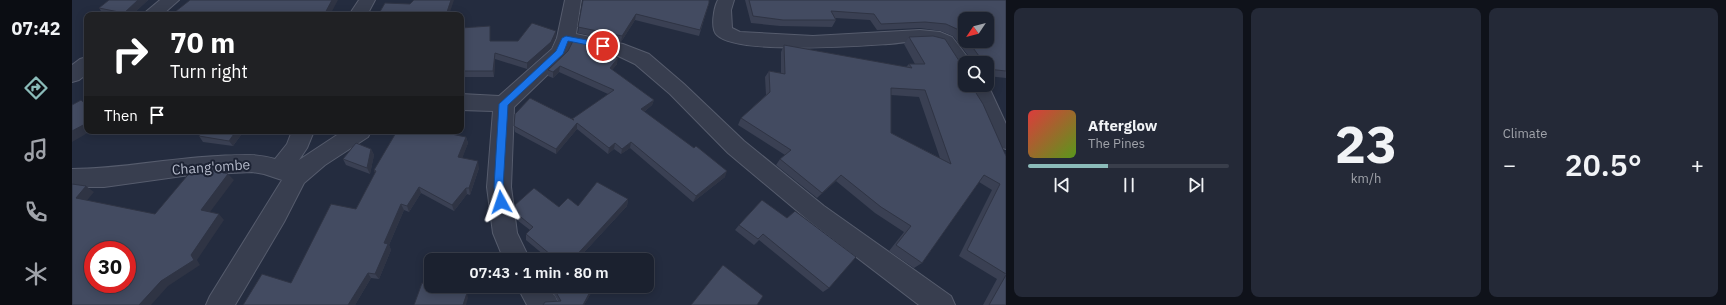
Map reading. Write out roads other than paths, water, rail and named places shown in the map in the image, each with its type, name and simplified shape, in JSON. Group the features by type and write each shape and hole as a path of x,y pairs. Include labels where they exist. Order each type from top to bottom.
{"street":[{"path":"155,12 171,0"},
{"path":"360,12 367,0"},
{"path":"514,253 505,233 499,187 504,104 560,52 566,38 573,0"},
{"path":"726,0 722,10 723,31 737,38 812,42 920,36 940,38 946,41 958,58"},
{"path":"566,38 616,48 642,59 677,89 736,147 816,213 941,305"},
{"path":"72,75 84,66"},
{"path":"981,92 995,124 1006,141"},
{"path":"464,102 504,104"},
{"path":"220,305 275,215 302,134"},
{"path":"288,173 316,159 355,134"},
{"name":"Chang'ombe","path":"72,178 104,178 190,166 252,163 288,173"},
{"path":"534,293 538,299 545,305"}]}
